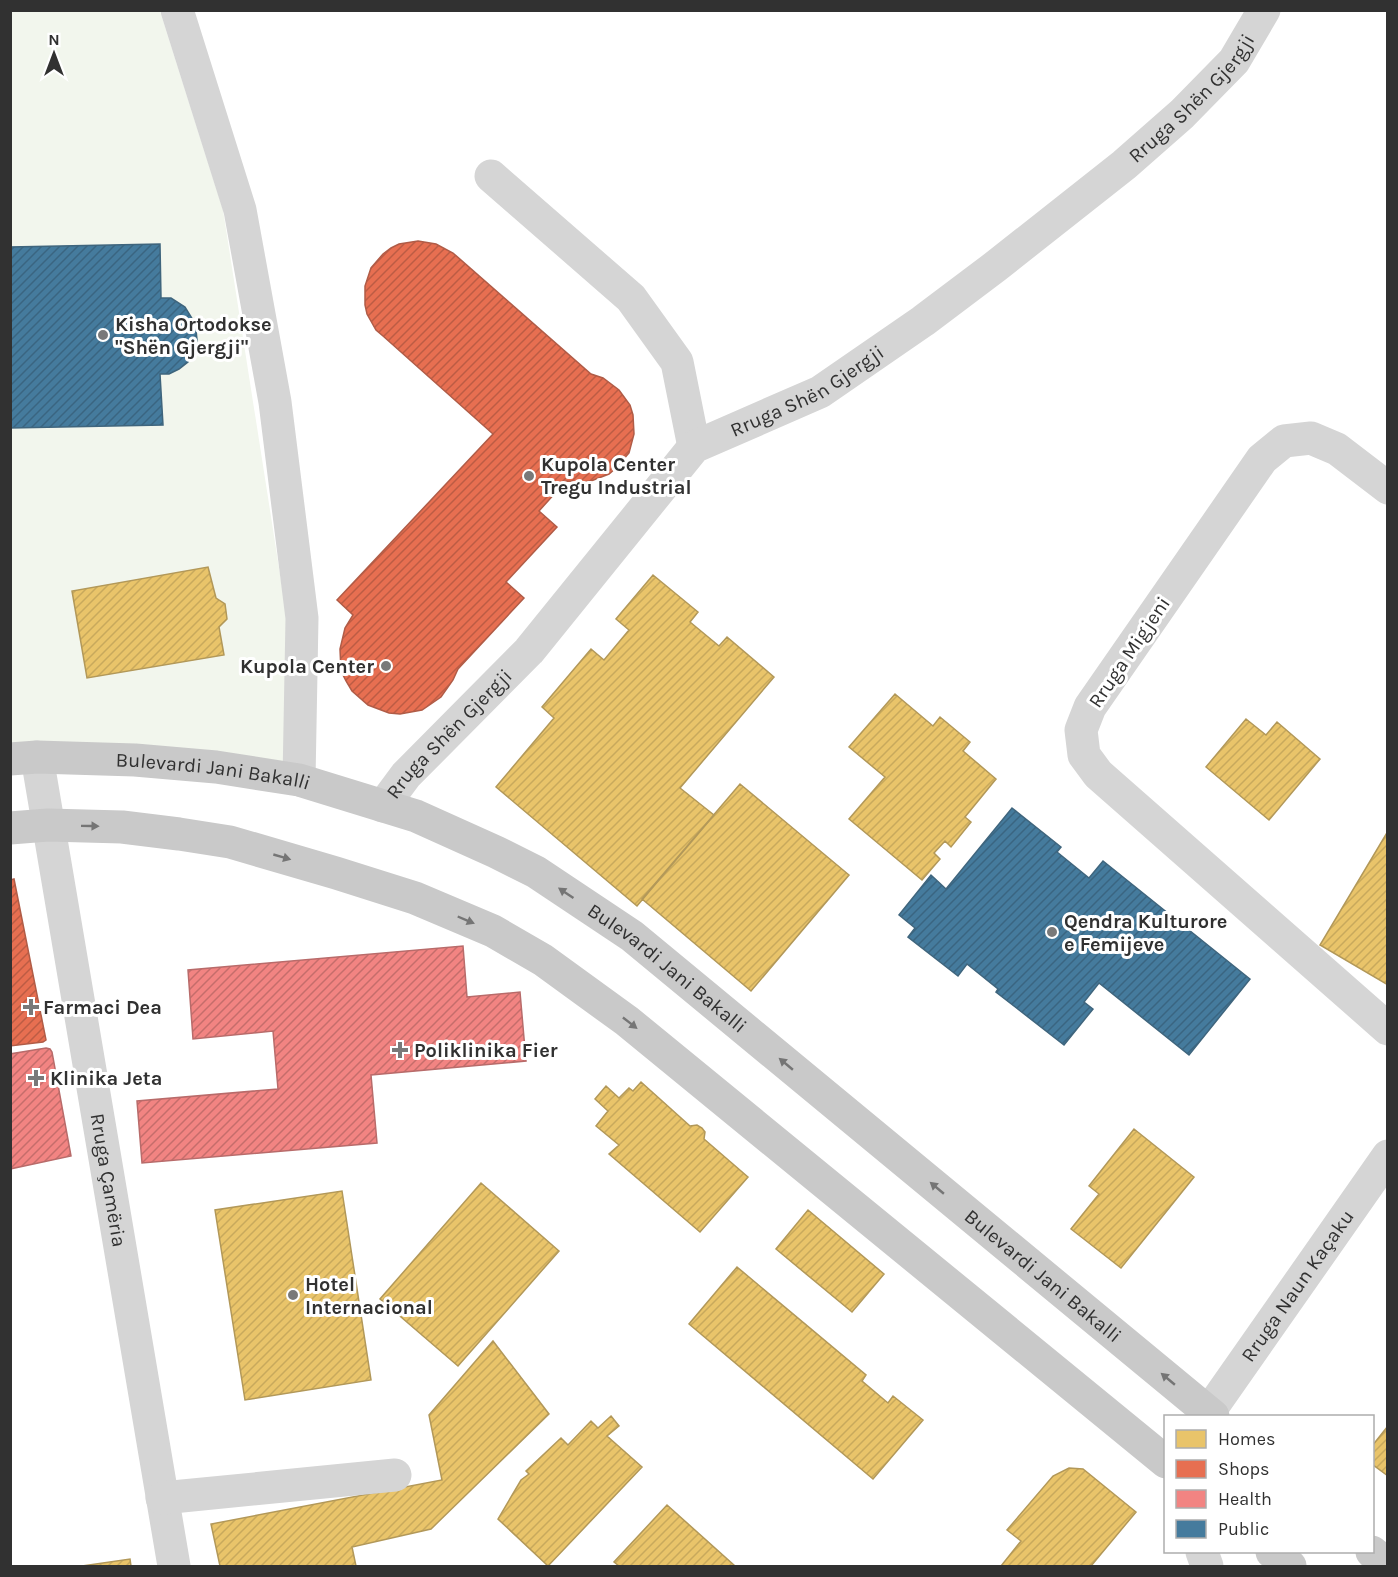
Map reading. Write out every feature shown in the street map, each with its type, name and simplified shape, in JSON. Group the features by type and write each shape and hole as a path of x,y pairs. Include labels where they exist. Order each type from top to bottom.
{"main road":[{"name":"Bulevardi Jani Bakalli","path":"24,758 174,763 299,780 416,816 536,872 632,936 1209,1415"},
{"path":"10,828 48,825 122,827 230,842 414,898 493,931 543,960 627,1021 1164,1460"},
{"path":"1274,1553 1290,1566"},
{"path":"1374,1553 1388,1564"}],"street":[{"path":"177,10 240,210 275,402 302,618 299,780"},
{"name":"Rruga Shën Gjergji","path":"383,806 406,775 529,651 694,447 820,392 923,321 987,273 1124,165 1182,114 1234,60 1264,10"},
{"path":"491,176 631,298 677,363 694,447"},
{"name":"Rruga Migjeni","path":"1388,488 1337,449 1311,438 1284,441 1262,459 1090,707 1081,730 1084,755 1098,774 1388,1029"},
{"name":"Rruga Çamëria","path":"24,758 48,825 174,1566"},
{"name":"Rruga Naun Kaçaku","path":"1209,1415 1388,1156"},
{"path":"162,1498 395,1475"}],"shaded area":[{"path":"10,11 160,11 223,210 287,619 285,765 11,746"}],"building: Homes":[{"path":"208,567 216,598 225,604 227,619 219,627 224,655 87,678 72,591"},
{"path":"653,575 698,612 690,622 719,646 727,637 774,677 680,788 714,815 637,906 496,787 554,718 542,707 591,649 604,660 629,630 616,619"},
{"path":"895,694 933,726 940,717 970,742 963,751 996,779 965,817 971,822 951,847 945,841 934,853 940,859 922,880 849,819 885,777 849,747"},
{"path":"1246,719 1266,735 1277,722 1320,759 1269,820 1206,767"},
{"path":"740,784 849,875 751,991 642,899"},
{"path":"1388,831 1388,985 1320,945"},
{"path":"641,1082 690,1126 697,1125 702,1128 705,1132 704,1139 748,1177 700,1232 609,1154 619,1145 596,1126 608,1111 595,1099 606,1086 619,1098 629,1088 633,1091"},
{"path":"1134,1129 1194,1177 1121,1268 1071,1229 1099,1194 1089,1186"},
{"path":"481,1183 559,1251 458,1366 380,1299"},
{"name":"Hotel Internacional","path":"342,1191 371,1380 245,1400 215,1210"},
{"path":"808,1210 884,1274 852,1312 776,1249"},
{"path":"737,1267 866,1375 862,1381 888,1403 893,1396 923,1420 873,1479 689,1324"},
{"path":"493,1341 549,1414 431,1529 352,1547 356,1566 220,1566 211,1524 442,1480 429,1415"},
{"path":"611,1416 619,1426 607,1436 642,1467 548,1566 498,1519 521,1480 529,1474 526,1471 561,1438 568,1445 591,1421 598,1428"},
{"path":"1388,1426 1388,1476 1374,1466 1374,1444"},
{"path":"1069,1468 1083,1469 1136,1512 1091,1566 1001,1566 1021,1541 1007,1530 1053,1476"},
{"path":"667,1505 735,1566 619,1566 614,1562"},
{"path":"130,1559 131,1566 82,1566"}],"building: Shops":[{"name":"Kupola Center Tregu Industrial","path":"418,241 436,244 453,253 591,374 603,378 619,390 630,405 634,434 629,453 609,474 591,481 566,481 539,511 557,527 506,582 524,598 458,669 441,697 422,710 400,714 389,713 368,705 352,691 346,681 341,671 340,649 345,628 353,615 337,600 493,434 376,330 367,314 365,286 371,268 391,248 399,244"},
{"path":"14,879 46,1040 10,1046 10,880"}],"building: Health":[{"name":"Poliklinika Fier","path":"463,946 467,997 520,992 526,1061 371,1075 377,1143 142,1163 137,1101 278,1089 273,1031 193,1039 188,970"},
{"path":"46,1048 52,1052 71,1156 10,1169 10,1054"}],"building: Public":[{"name":"Kisha Ortodokse \"Shën Gjergji\"","path":"160,244 161,298 171,298 185,307 193,320 197,340 188,362 169,374 160,374 163,425 10,428 10,247"},
{"name":"Qendra Kulturore e Femijeve","path":"1012,808 1061,847 1057,852 1089,878 1103,861 1250,979 1189,1055 1099,983 1084,1002 1093,1009 1064,1045 996,992 998,989 967,964 958,976 908,937 915,928 899,915 931,875 946,889"}],"place":[{"name":"Kisha Ortodokse \"Shën Gjergji\"","path":"103,335"},
{"name":"Kupola Center Tregu Industrial","path":"529,476"},
{"name":"Kupola Center","path":"386,666"},
{"name":"Qendra Kulturore e Femijeve","path":"1052,932"},
{"name":"Farmaci Dea","path":"31,1007"},
{"name":"Poliklinika Fier","path":"400,1050"},
{"name":"Klinika Jeta","path":"36,1078"},
{"name":"Hotel Internacional","path":"293,1295"}]}
